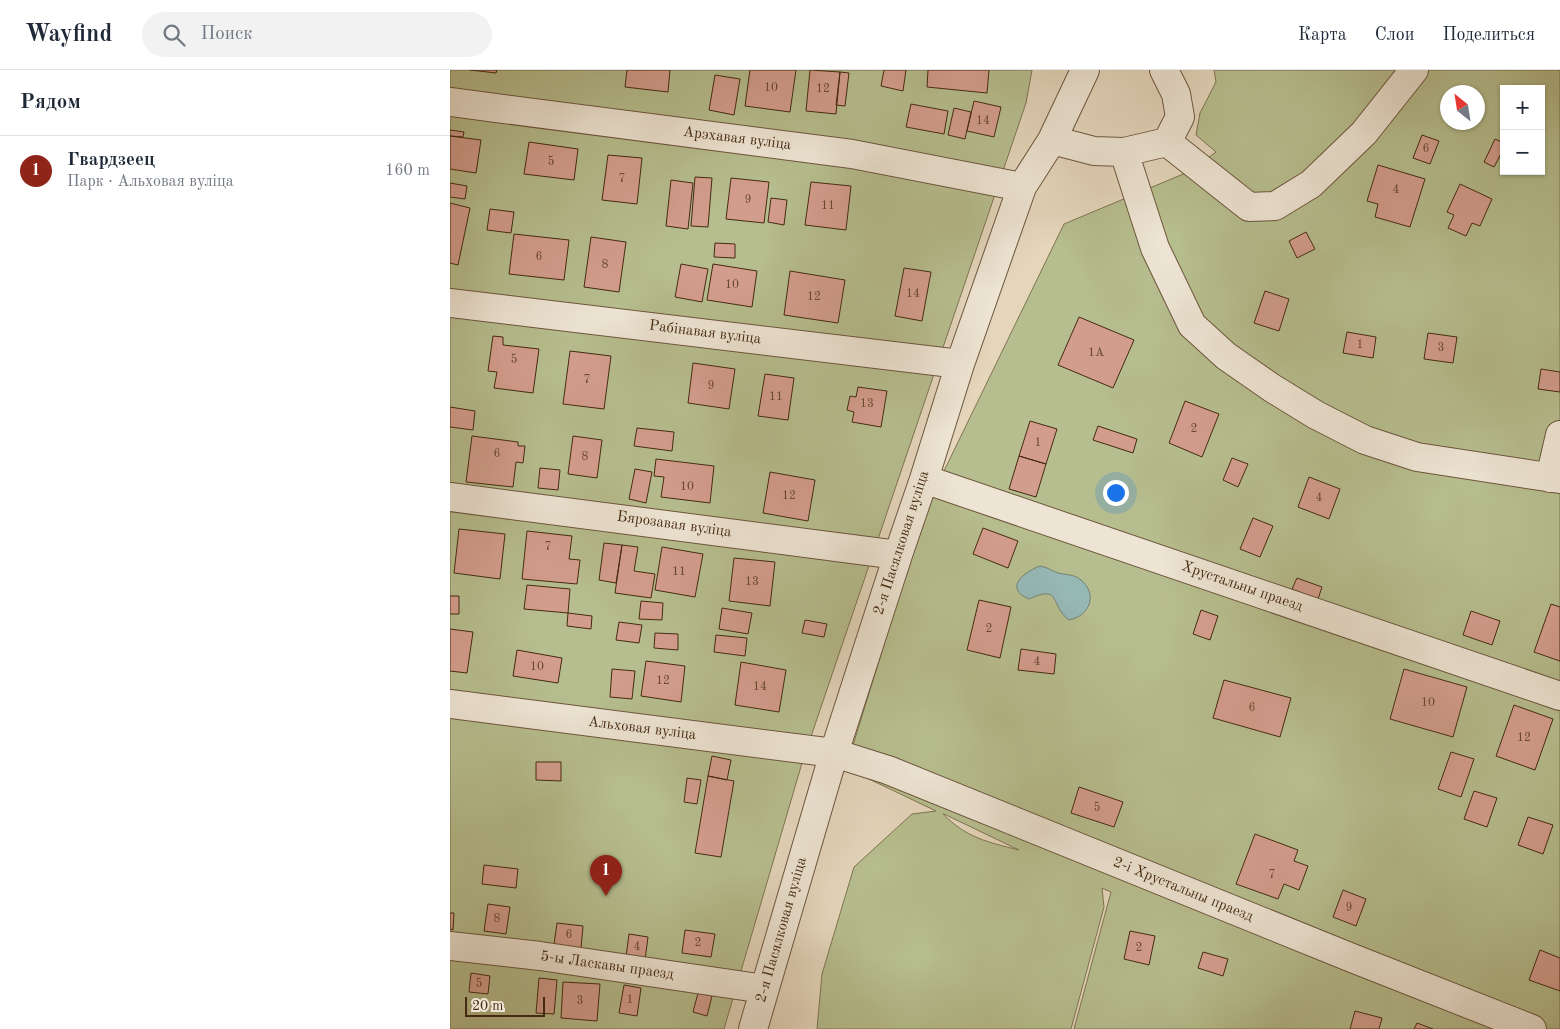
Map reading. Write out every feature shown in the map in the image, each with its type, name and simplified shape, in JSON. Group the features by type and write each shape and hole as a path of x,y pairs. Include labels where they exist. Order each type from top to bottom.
{"street":[{"name":"2-я Пасялковая вуліца","path":"753,1029 834,753 960,364 1022,187 1052,140 1085,70"},
{"path":"1052,140 1094,151 1124,152 1167,142 1180,117 1176,94 1164,70"},
{"path":"1167,142 1249,207 1275,206 1311,184 1364,134 1414,70"},
{"name":"Арэхавая вуліца","path":"450,102 852,154 1022,187"},
{"path":"1124,152 1155,248 1192,325 1226,356 1272,388 1316,416 1365,440 1417,457 1555,479 1560,435"},
{"name":"Рабінавая вуліца","path":"450,303 960,364"},
{"name":"Хрустальны праезд","path":"924,479 1560,696"},
{"name":"Бярозавая вуліца","path":"450,497 898,555"},
{"name":"Альховая вуліца","path":"450,704 834,753"},
{"name":"2-і Хрустальны праезд","path":"834,753 888,770 1532,1029"},
{"name":"5-ы Ласкавы праезд","path":"450,946 540,956 764,989"}],"green space":[{"path":"450,70 1032,70 1026,103 802,763 724,1029 450,1029"},
{"path":"1214,70 1560,70 1560,1029 1074,1029 1111,892 1102,888 1104,907 1071,1029 817,1029 822,974 854,867 912,814 936,811 846,768 926,508 1064,224 1188,172 1216,152 1196,135 1200,113 1216,82","holes":["944,814 1019,850 969,834 960,829"]}],"water":[{"path":"1040,566 1081,580 1089,592 1090,598 1087,609 1082,614 1069,620 1051,595 1039,595 1029,599 1021,595 1017,590 1019,581 1028,572"}],"building":[{"path":"470,70 497,70 496,73"},
{"path":"627,70 670,70 668,92 625,87"},
{"path":"750,70 796,70 790,112 745,106"},
{"path":"810,70 840,72 836,114 806,111"},
{"path":"884,70 906,70 903,91 881,86"},
{"path":"928,70 989,70 987,93 927,87"},
{"path":"840,72 849,73 845,106 836,105"},
{"path":"715,75 740,79 734,115 709,110"},
{"path":"974,101 1001,107 994,137 967,131"},
{"path":"911,104 948,111 944,134 906,127"},
{"path":"954,108 971,112 965,139 948,135"},
{"path":"450,130 464,132 463,137 450,136"},
{"path":"1422,135 1439,141 1430,164 1413,158"},
{"path":"450,136 481,140 476,173 450,169"},
{"path":"1495,139 1500,141 1500,156 1494,167 1484,162"},
{"path":"529,142 578,149 574,180 524,174"},
{"path":"608,155 642,158 637,204 602,200"},
{"path":"1378,165 1425,179 1410,227 1375,217 1378,204 1367,201"},
{"path":"695,177 712,178 708,227 691,226"},
{"path":"731,178 769,182 764,223 726,219"},
{"path":"671,180 693,183 688,229 666,226"},
{"path":"811,182 851,186 846,230 805,225"},
{"path":"450,183 467,186 465,199 450,197"},
{"path":"1460,184 1492,199 1480,226 1472,223 1466,236 1448,228 1454,215 1447,212"},
{"path":"771,198 787,200 784,225 768,222"},
{"path":"450,203 470,208 458,265 450,263"},
{"path":"490,209 514,212 511,233 487,230"},
{"path":"1306,232 1315,249 1297,258 1289,241"},
{"path":"514,234 569,240 564,280 509,274"},
{"path":"591,237 626,242 619,292 584,287"},
{"path":"715,243 735,244 735,258 714,257"},
{"path":"681,264 708,269 702,302 675,297"},
{"path":"713,264 757,271 752,307 707,300"},
{"path":"904,268 931,272 922,321 895,316"},
{"path":"790,271 845,280 838,323 784,315"},
{"path":"1265,291 1289,299 1279,331 1254,323"},
{"path":"1079,317 1134,340 1113,388 1058,365"},
{"path":"1347,332 1376,337 1373,358 1343,353"},
{"path":"1428,333 1457,337 1453,363 1424,359"},
{"path":"493,336 503,337 503,345 539,349 533,393 494,388 497,372 488,371"},
{"path":"570,351 611,356 604,409 563,404"},
{"path":"693,363 735,369 729,409 688,403"},
{"path":"1541,369 1560,372 1560,392 1538,389"},
{"path":"765,374 794,378 788,420 758,416"},
{"path":"858,387 887,391 881,427 852,422 854,412 847,410 850,396 856,397"},
{"path":"1185,401 1219,414 1202,457 1169,443"},
{"path":"450,407 475,411 473,430 450,427"},
{"path":"1030,421 1057,429 1046,464 1019,456"},
{"path":"1098,426 1137,439 1133,453 1093,440"},
{"path":"637,428 674,432 672,451 634,446"},
{"path":"472,436 518,442 518,446 525,446 523,463 516,462 513,487 466,482"},
{"path":"573,436 602,440 597,478 568,474"},
{"path":"1019,456 1046,464 1036,497 1009,489"},
{"path":"1232,458 1248,464 1238,487 1223,480"},
{"path":"656,459 714,466 710,503 661,497 664,477 654,476"},
{"path":"540,468 560,470 558,490 538,488"},
{"path":"635,469 652,472 646,503 629,499"},
{"path":"770,472 815,480 808,521 763,513"},
{"path":"1309,477 1340,489 1329,519 1298,507"},
{"path":"1253,518 1273,526 1260,557 1240,549"},
{"path":"983,528 1018,541 1008,568 973,554"},
{"path":"459,529 505,534 500,579 454,573"},
{"path":"527,531 572,536 569,559 580,560 577,584 522,579"},
{"path":"604,543 622,545 616,583 599,580"},
{"path":"622,545 638,547 634,571 655,574 651,598 615,593"},
{"path":"662,547 703,554 695,597 655,590"},
{"path":"734,558 775,562 770,606 729,601"},
{"path":"1297,578 1322,587 1318,599 1292,589"},
{"path":"527,585 570,589 568,613 524,609"},
{"path":"450,596 459,596 459,614 450,614"},
{"path":"979,600 1011,607 1000,658 967,650"},
{"path":"641,601 663,603 662,620 639,619"},
{"path":"1551,604 1560,607 1560,661 1534,652"},
{"path":"722,608 752,613 748,634 719,629"},
{"path":"1201,610 1218,616 1210,640 1193,634"},
{"path":"1471,611 1500,621 1492,645 1463,635"},
{"path":"568,613 592,616 591,629 567,626"},
{"path":"805,620 827,624 824,637 802,633"},
{"path":"619,622 642,625 639,643 616,640"},
{"path":"450,629 473,632 467,673 450,671"},
{"path":"655,633 678,634 678,650 654,648"},
{"path":"716,635 747,638 745,656 714,652"},
{"path":"1021,649 1056,654 1054,674 1018,670"},
{"path":"517,650 562,658 558,683 513,676"},
{"path":"646,661 685,666 681,702 641,696"},
{"path":"741,662 786,670 779,712 735,705"},
{"path":"612,669 635,671 632,699 610,697"},
{"path":"1404,669 1467,687 1453,737 1390,719"},
{"path":"1224,680 1291,698 1280,737 1213,718"},
{"path":"1514,705 1553,719 1535,770 1496,756"},
{"path":"1451,752 1474,759 1461,797 1438,789"},
{"path":"712,756 731,760 727,780 708,776"},
{"path":"536,762 561,762 561,781 536,780"},
{"path":"708,776 734,781 721,857 695,853"},
{"path":"687,778 701,780 697,804 684,802"},
{"path":"1079,787 1123,802 1114,827 1071,813"},
{"path":"1474,791 1497,798 1487,827 1464,819"},
{"path":"1528,817 1553,825 1543,854 1518,845"},
{"path":"1255,834 1298,850 1294,861 1308,866 1299,890 1284,884 1278,899 1236,884"},
{"path":"484,865 518,869 516,888 482,884"},
{"path":"1343,890 1366,899 1356,926 1333,917"},
{"path":"488,904 510,907 506,934 484,931"},
{"path":"450,913 454,913 453,930 450,929"},
{"path":"557,923 583,926 581,948 554,944"},
{"path":"685,930 715,934 711,957 682,953"},
{"path":"1130,931 1155,936 1149,965 1124,959"},
{"path":"629,934 648,937 645,960 626,957"},
{"path":"1540,950 1560,958 1560,991 1529,980"},
{"path":"1203,952 1228,959 1223,976 1198,968"},
{"path":"471,973 490,976 488,994 469,992"},
{"path":"539,978 557,980 554,1014 536,1013"},
{"path":"563,982 600,984 597,1021 561,1018"},
{"path":"624,985 641,988 637,1016 619,1013"},
{"path":"698,993 712,996 707,1016 693,1012"},
{"path":"1355,1011 1382,1018 1379,1029 1350,1029"},
{"path":"1417,1023 1433,1029 1414,1029"}],"place":[{"name":"Гвардзеец","path":"606,896"}]}
